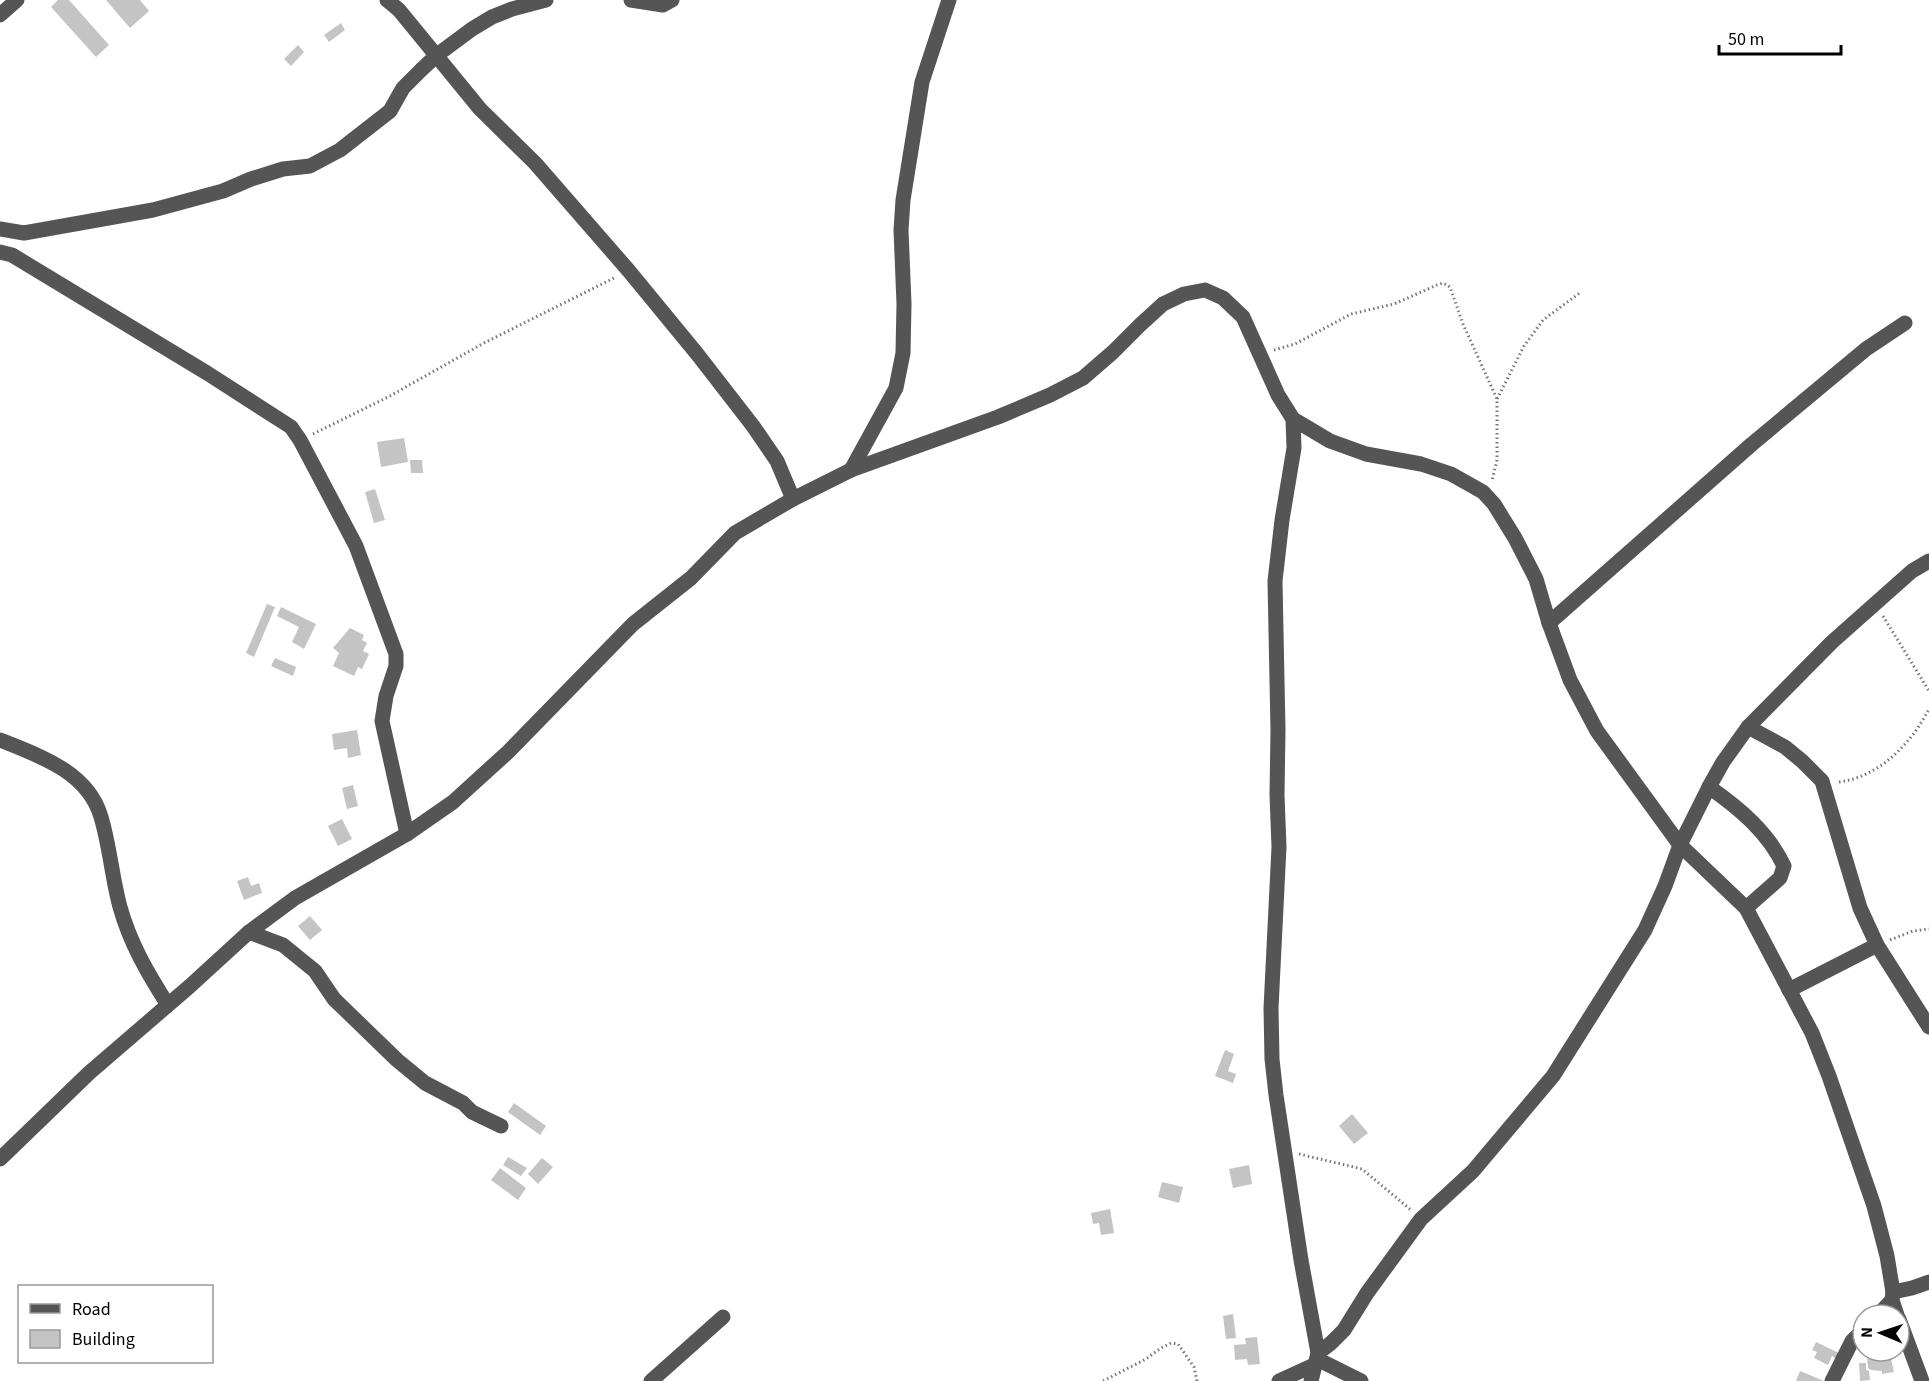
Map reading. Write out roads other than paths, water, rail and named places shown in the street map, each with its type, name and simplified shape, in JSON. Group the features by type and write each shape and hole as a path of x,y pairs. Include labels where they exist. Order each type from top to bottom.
{"street":[{"path":"0,15 17,0"},
{"path":"387,0 399,10 480,109 535,163 698,356 753,426 777,461 794,499"},
{"path":"0,229 24,233 153,210 223,191 283,169 310,166 340,150 390,111 403,88 437,55 492,17 546,0"},
{"path":"631,0 663,5 672,0"},
{"path":"851,470 896,388 903,353 901,230 903,200 922,82 949,0"},
{"path":"0,252 12,255 291,426 356,546 396,654 396,666 386,696 382,721 407,834"},
{"path":"0,1159 89,1073 249,932 295,898 407,834 453,802 500,759 633,624 691,578 735,533 851,470 998,417 1083,378 1163,304 1184,294 1205,290 1223,298 1244,317 1278,395 1293,419 1330,441 1366,454 1421,464 1451,474 1483,492 1494,504 1536,579 1570,680 1597,731 1680,845 1746,908 1812,1033 1830,1076 1874,1206 1887,1256 1894,1302 1912,1288 1929,1282"},
{"path":"1549,623 1752,444 1866,349 1905,323"},
{"path":"1293,419 1294,448 1275,580 1279,848 1271,1008 1272,1059 1316,1359 1311,1381"},
{"path":"1279,1381 1316,1359 1344,1329 1421,1218 1473,1171 1553,1076 1645,930 1680,845 1709,787 1723,762 1748,727 1832,642 1912,571 1929,561"},
{"path":"1748,727 1785,747 1822,782 1857,900 1877,945 1929,1027"},
{"path":"0,740 65,769 94,799 101,817 119,905 126,927 136,951 168,1005"},
{"path":"1709,787 1747,815 1778,853 1784,866 1780,878 1746,908"},
{"path":"249,932 283,945 315,971 334,999 397,1060 425,1083 463,1103 472,1112 501,1126"},
{"path":"1789,990 1877,945"},
{"path":"651,1381 723,1317"},
{"path":"1832,1381 1851,1343"},
{"path":"1911,1351 1922,1381"},
{"path":"1316,1359 1361,1381"}]}
